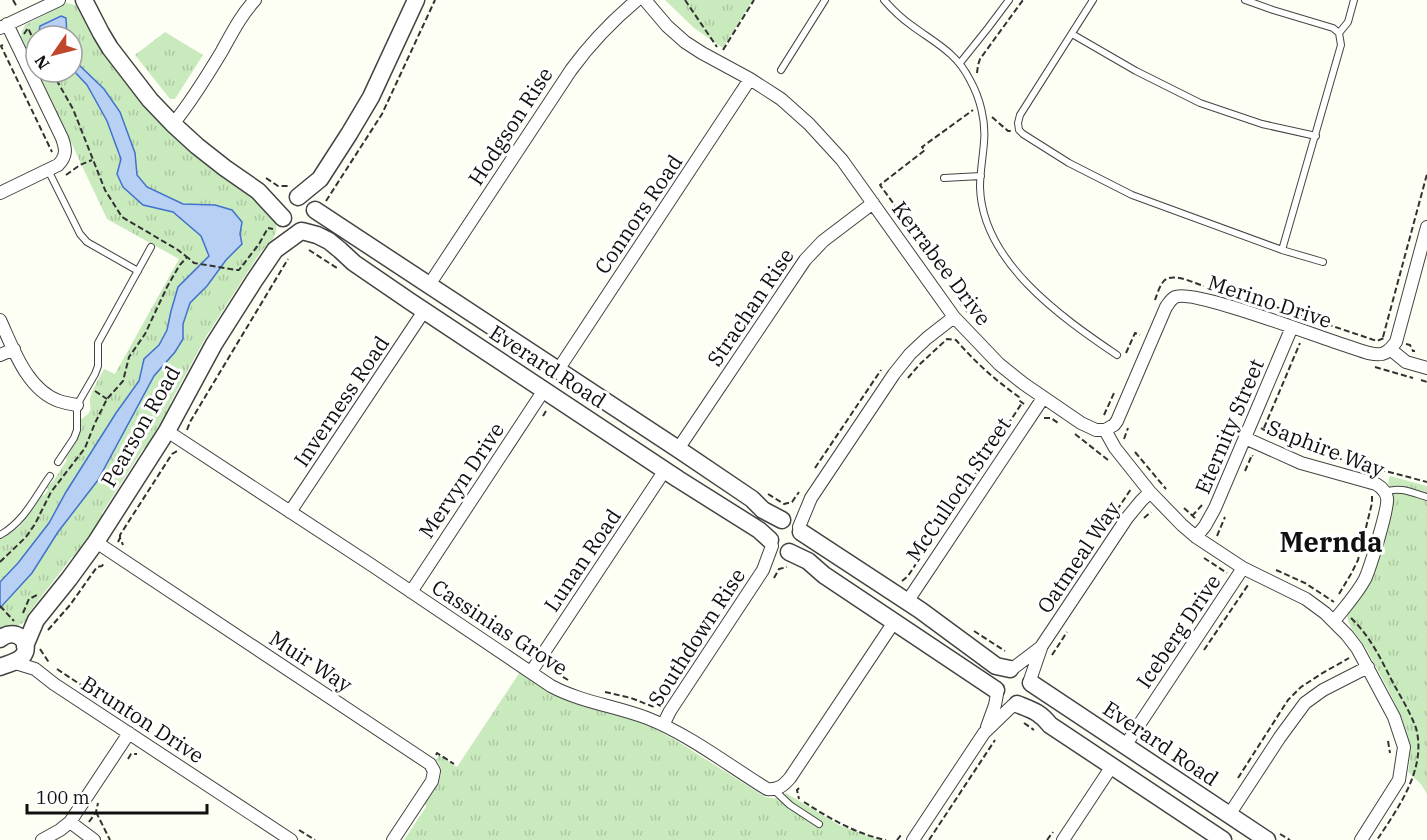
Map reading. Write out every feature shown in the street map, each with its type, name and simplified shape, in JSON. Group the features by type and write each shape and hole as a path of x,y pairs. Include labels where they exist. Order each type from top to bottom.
{"street":[{"path":"0,193 48,170 62,161 65,156 65,147 3,26 56,0"},
{"path":"84,0 118,60 150,100 173,124 215,160 279,196 300,195 308,200 315,209"},
{"path":"173,124 255,0"},
{"path":"282,223 282,212 287,202 320,179 349,134 371,97 416,0"},
{"name":"Hodgson Rise","path":"429,285 571,70 592,43 637,0"},
{"name":"Kerrabee Drive","path":"645,0 667,26 685,42 781,99 809,124 842,160 954,317 999,364 1043,398 1090,428 1105,430"},
{"name":"Connors Road","path":"558,370 750,79"},
{"path":"259,183 282,223 301,231 315,221 320,179"},
{"name":"Strachan Rise","path":"678,449 805,260 828,237 873,203"},
{"name":"Everard Road","path":"315,209 678,449 752,499 763,510 911,595 996,666 1011,669"},
{"name":"Pearson Road","path":"6,636 36,620 96,542 166,431 214,344 275,250 282,223"},
{"path":"1390,350 1396,342 1427,227"},
{"name":"Everard Road","path":"301,231 329,241 354,263 424,311 540,397 605,430 759,530 779,548 808,561 824,575 996,692"},
{"name":"Pearson Road","path":"275,250 301,231"},
{"name":"Merino Drive","path":"1105,430 1114,425 1121,413 1166,307 1173,298 1182,295 1266,317 1290,333 1326,339 1376,354 1390,350 1406,362 1427,368"},
{"name":"Inverness Road","path":"290,512 424,311"},
{"path":"792,525 805,495 894,374 910,354 954,317"},
{"path":"0,320 26,373 38,387 57,401 77,405"},
{"name":"Eternity Street","path":"1196,537 1215,508 1245,438 1258,426 1290,333"},
{"path":"0,355 14,349"},
{"name":"Mervyn Drive","path":"411,592 540,397"},
{"name":"McCulloch Street","path":"911,595 1043,398"},
{"path":"605,430 619,410"},
{"path":"1105,430 1146,497 1239,574 1306,600 1325,612 1347,635 1368,667 1394,717 1404,747 1399,780 1361,840"},
{"name":"Cassinias Grove","path":"166,431 564,693 616,707 663,725 767,789 774,790"},
{"name":"Saphire Way","path":"1245,438 1255,449 1376,484 1385,492"},
{"name":"Lunan Road","path":"531,672 665,470"},
{"path":"1334,621 1358,590 1371,564 1387,503 1385,492"},
{"name":"Oatmeal Way","path":"1030,682 1041,647 1127,518 1146,497"},
{"path":"792,525 802,538 798,547 779,548 769,535 773,526 792,525"},
{"name":"Muir Way","path":"96,542 430,764 434,771 432,781 393,840"},
{"name":"Southdown Rise","path":"663,725 670,711 768,575 779,548"},
{"name":"Iceberg Drive","path":"1125,746 1239,574"},
{"name":"Pearson Road","path":"6,662 23,656 29,646 36,620"},
{"path":"774,790 780,788 790,778 894,622"},
{"path":"6,636 20,637 29,646"},
{"name":"Brunton Drive","path":"29,646 35,669"},
{"name":"Oatmeal Way","path":"1011,669 1041,647"},
{"name":"Brunton Drive","path":"6,662 35,669 54,684 291,840"},
{"path":"1229,815 1305,703 1323,690 1368,667"},
{"path":"913,840 984,733 995,705 997,679 1011,669 1023,672 1030,682 1030,694 1021,706 984,733"},
{"name":"Everard Road","path":"1030,682 1267,840"},
{"path":"996,692 1003,702 1021,706 1043,716 1050,725 1217,838"},
{"path":"42,840 70,822 129,733"},
{"path":"1063,840 1112,766"},
{"path":"70,822 94,840"}],"lane":[{"path":"781,70 825,0"},
{"path":"884,0 905,20 942,46 960,63 971,82 984,126 981,200 984,216 997,245 1033,289 1056,311 1072,325 1117,355"},
{"path":"960,63 1009,0"},
{"path":"1093,0 1020,116 1019,130 1069,163 1132,195 1282,250 1323,262"},
{"path":"1245,0 1333,28 1339,33 1341,45 1282,250"},
{"path":"1339,33 1347,22 1354,0"},
{"path":"1072,34 1200,104 1262,124 1316,136"},
{"path":"48,170 83,238 138,271"},
{"path":"944,178 981,176"},
{"path":"58,462 77,430 77,405 98,366 98,343 151,248"},
{"path":"0,535 14,527 50,476"},
{"name":"Saphire Way","path":"1385,492 1393,489 1402,490 1427,497"},
{"path":"774,790 790,805 819,824"}],"path":[{"path":"685,0 717,46"},
{"path":"723,50 754,0"},
{"path":"978,78 977,70 980,59 1023,0"},
{"path":"59,84 73,109 105,190 122,217 178,250 194,263 236,270 242,267 268,228 282,223"},
{"path":"882,217 896,207 880,185 925,150 922,147 968,113 976,109 981,110 1008,131 1019,130"},
{"path":"1383,337 1427,174"},
{"path":"259,183 294,186 297,183 300,195"},
{"path":"309,250 337,268"},
{"path":"120,538 172,454 176,452 190,422 292,253"},
{"path":"0,562 26,537 51,492 85,448 107,399 123,381 129,357 145,334 179,266 187,257"},
{"path":"942,327 952,339"},
{"path":"1117,355 1123,359 1135,333 1140,335"},
{"path":"1243,475 1255,449 1258,426 1300,344 1290,333"},
{"path":"903,383 946,339 956,340 985,370 1019,397 1022,404 1044,418 1051,418 1060,424"},
{"path":"812,473 886,363"},
{"path":"1373,366 1427,382"},
{"path":"88,387 107,399"},
{"path":"540,397 546,411 550,409"},
{"path":"903,581 1022,404"},
{"path":"1258,426 1274,436 1310,451 1427,482"},
{"path":"1105,457 1124,439 1128,429"},
{"path":"1069,430 1108,460"},
{"path":"1131,448 1170,494"},
{"path":"1255,449 1262,459"},
{"path":"1131,489 1146,497 1153,514"},
{"path":"1268,566 1305,583 1334,602 1358,560 1372,503 1372,496 1368,493"},
{"path":"769,495 784,504 805,495"},
{"path":"1182,507 1222,539"},
{"path":"1216,536 1226,516"},
{"path":"44,635 111,552"},
{"path":"1197,553 1239,574 1255,588"},
{"path":"768,575 788,567 793,570"},
{"path":"898,580 903,581 911,595"},
{"path":"0,606 6,614"},
{"path":"1343,610 1371,640 1417,729 1420,752 1416,776 1408,793 1377,840"},
{"path":"29,646 51,665 198,763"},
{"path":"540,658 555,672 575,683"},
{"path":"598,690 631,698 654,707 665,695"},
{"path":"1021,706 1023,723 1033,729"},
{"path":"1388,740 1391,757"},
{"path":"929,840 995,741"},
{"path":"125,764 131,754 138,754"},
{"path":"803,781 797,790 799,799 856,831 886,840"},
{"path":"83,830 96,812 98,803"},
{"path":"96,812 110,840"},
{"path":"294,827 315,840"},
{"path":"897,840 906,828"},
{"path":"1047,840 1053,831"}],"green space":[{"path":"665,0 753,0 723,48 694,28"},
{"path":"67,3 78,6 98,40 258,199 277,221 276,232 271,243 256,259 207,335 170,403 171,410 102,513 102,520 77,556 72,557 28,614 26,621 0,631 0,540 19,527 41,495 48,490 47,487 67,460 78,435 81,419 89,413 91,395 104,369 115,374 179,259 107,219 44,84 84,84 84,24 27,24"},
{"path":"24,27 24,43 21,37"},
{"path":"165,32 203,55 175,99 170,99 135,55"},
{"path":"1390,476 1427,486 1427,794 1421,784 1408,772 1410,750 1402,719 1388,689 1350,626 1347,616 1393,503 1393,492 1388,483"},
{"path":"520,672 570,702 627,717 653,728 765,797 776,798 786,793 839,825 879,840 404,840 426,807 425,801 439,781 441,770 436,760 439,755 457,767"}],"water":[{"path":"61,16 66,18 66,24 44,24"},
{"path":"84,70 104,89 120,112 135,153 137,175 147,187 183,204 215,205 232,210 242,222 240,234 242,244 190,303 183,324 183,339 154,376 98,480 58,532 32,573 0,608 0,582 49,523 116,413 139,381 144,359 159,345 167,330 178,287 209,256 201,236 173,212 143,205 123,187 117,174 121,159 107,121 84,82"}],"district":[{"name":"Mernda","path":"1331,541"}]}
